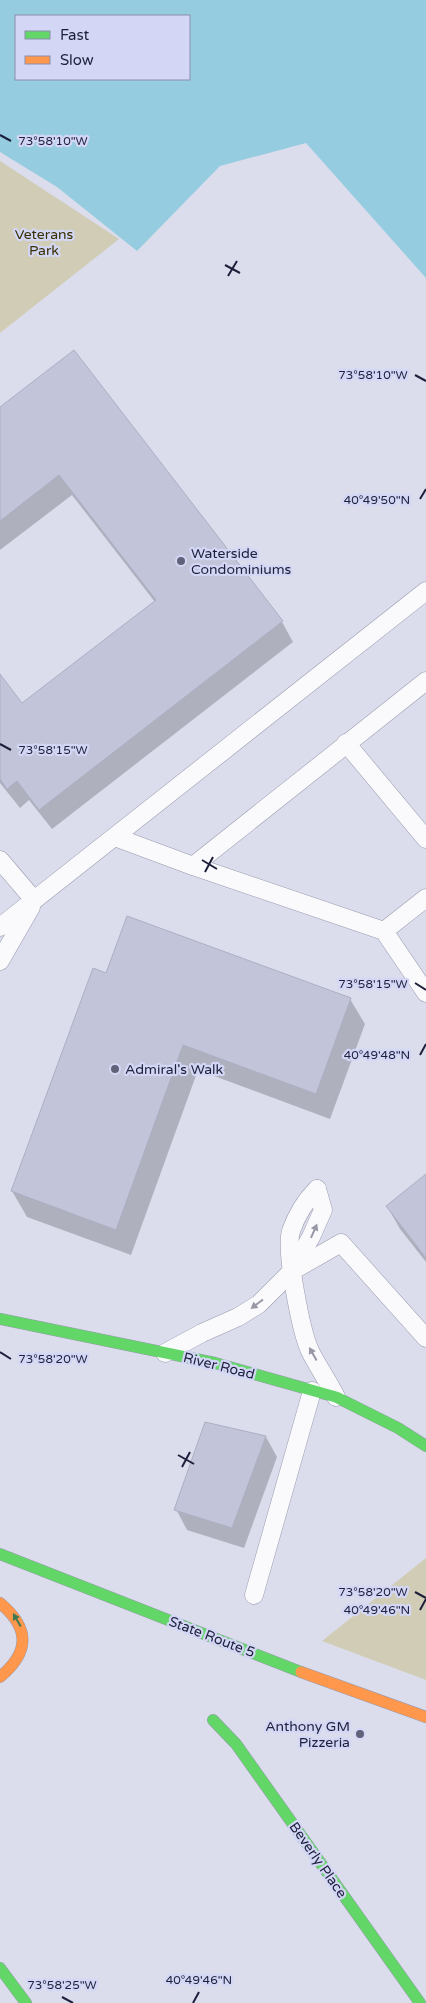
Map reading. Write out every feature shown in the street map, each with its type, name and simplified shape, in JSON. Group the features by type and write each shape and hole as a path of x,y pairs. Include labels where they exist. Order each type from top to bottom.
{"main road":[{"name":"River Road","path":"0,1319 215,1363 336,1397 398,1428 426,1446"},
{"name":"State Route 5","path":"0,1554 309,1675 426,1717"},
{"path":"0,1603 19,1622 24,1644 19,1656 0,1677"},
{"name":"Beverly Place","path":"212,1720 236,1744 420,2003"},
{"path":"0,1968 26,2003"}],"lane":[{"path":"0,927 426,591"},
{"path":"193,866 426,681"},
{"path":"346,743 426,839"},
{"path":"115,837 384,932 426,993"},
{"path":"0,860 34,900"},
{"path":"384,932 426,898"},
{"path":"0,961 34,900"},
{"path":"165,1353 202,1333 238,1317 259,1304 292,1271 341,1243 426,1338"},
{"path":"292,1271 304,1332 310,1350 336,1397"},
{"path":"254,1595 312,1391"}],"green space":[{"name":"Veterans Park","path":"0,161 119,239 0,333"},
{"path":"426,1558 426,1680 322,1641"}],"water":[{"path":"0,0 426,0 426,278 306,143 220,166 137,251 57,187 0,152"}],"building":[{"name":"Waterside Condominiums","path":"74,350 283,621 39,810 17,781 7,789 0,779 0,674 22,703 156,600 59,475 0,521 0,407"},
{"name":"Admiral's Walk","path":"127,916 351,998 316,1094 183,1045 116,1230 11,1191 93,968 106,973"},
{"path":"426,1174 426,1258 386,1206"},
{"path":"205,1422 266,1436 232,1528 174,1510"}],"traffic: fast":[{"path":"0,1319 215,1363 336,1397 398,1428 426,1446"},
{"path":"0,1554 301,1672"},
{"path":"213,1720 236,1744 420,2003"},
{"path":"0,1968 26,2003"}],"traffic: slow":[{"path":"0,1603 17,1622 22,1640 17,1658 0,1677"},
{"path":"301,1672 426,1717"}],"place":[{"name":"Waterside Condominiums","path":"181,561"},
{"name":"Admiral's Walk","path":"115,1069"},
{"name":"Anthony GM Pizzeria","path":"360,1734"}]}
